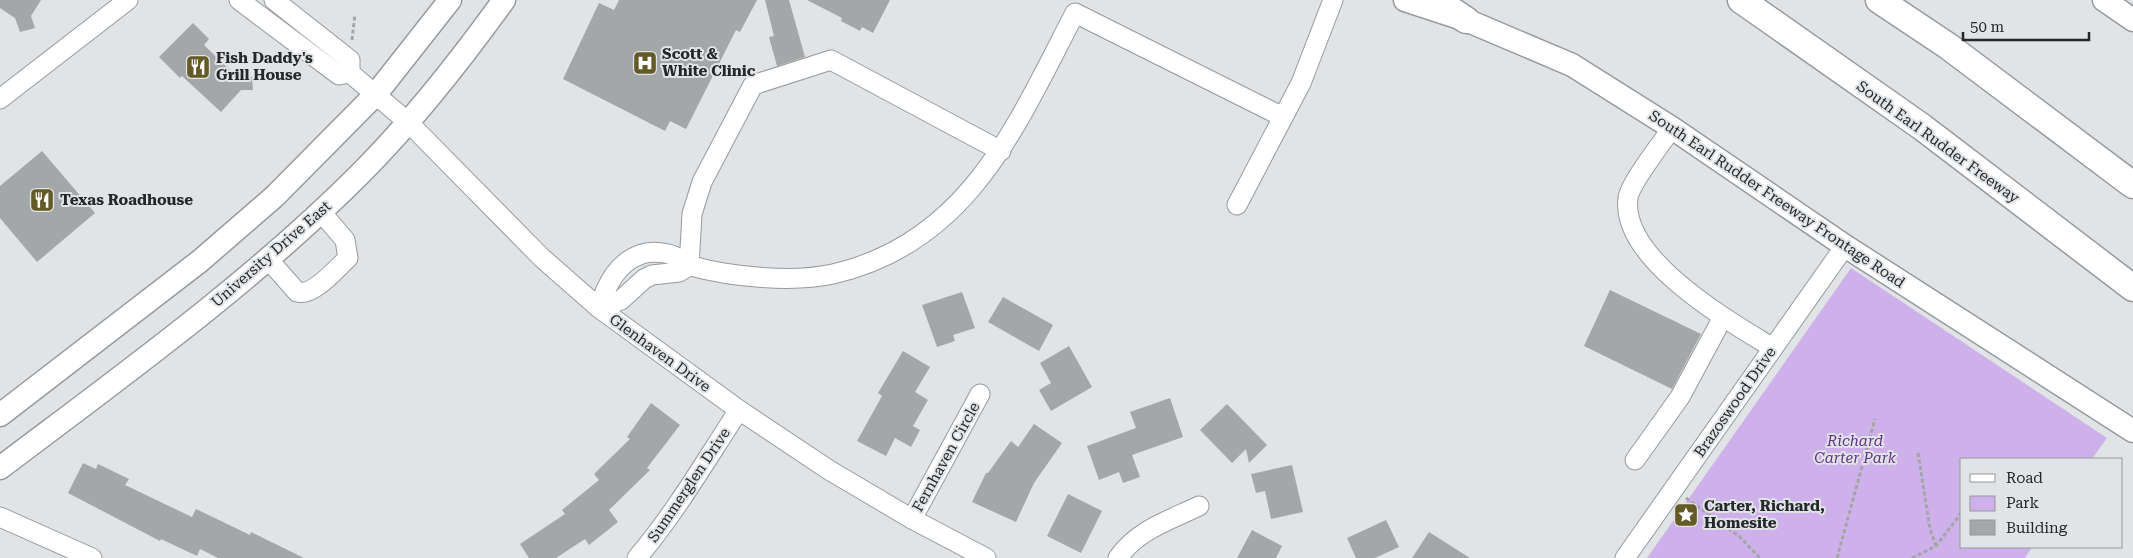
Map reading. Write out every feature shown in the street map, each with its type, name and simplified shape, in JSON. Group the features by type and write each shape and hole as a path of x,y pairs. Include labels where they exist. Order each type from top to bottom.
{"highway":[{"path":"1436,0 1466,20"},
{"name":"South Earl Rudder Freeway","path":"1740,0 1922,127 2133,288"},
{"path":"1879,0 1948,46 2133,185"}],"main road":[{"path":"0,415 192,267 275,196 376,94 450,0"},
{"name":"University Drive East","path":"0,468 124,374 268,260 321,212 409,122 474,43 504,0"},
{"name":"South Earl Rudder Freeway Frontage Road","path":"1405,0 1466,20 1572,65 1672,128 1845,246 2133,431"},
{"path":"2104,0 2133,20"}],"street":[{"path":"0,100 128,0"},
{"path":"239,0 340,75 350,73 350,60 274,0"},
{"path":"1236,205 1283,117 1311,59 1333,0"},
{"path":"599,308 621,300 644,279 652,275 679,272 689,266 770,277 806,278 832,274 883,259 903,248 937,225 957,205 1001,151 1075,13 1283,117"},
{"path":"689,266 692,214 702,182 753,85 831,60 1001,151"},
{"name":"Glenhaven Drive","path":"350,73 409,122 541,257 599,308 739,410 829,470 912,520 986,558"},
{"path":"1672,128 1637,179 1628,197 1629,215 1634,230 1646,250 1663,270 1723,317 1773,348"},
{"path":"268,260 298,292 310,292 348,258 345,240 321,212"},
{"name":"Brazoswood Drive","path":"1625,558 1845,246"},
{"path":"1635,460 1680,397 1723,317"},
{"name":"Fernhaven Circle","path":"912,520 980,394"},
{"name":"Summerglen Drive","path":"637,558 654,538 689,488 739,410"},
{"path":"1118,558 1140,534 1199,506"},
{"path":"0,517 92,558"}],"path":[{"path":"350,48 355,14"},
{"path":"1837,558 1875,419"},
{"path":"1918,453 1930,529 1936,546"},
{"path":"1674,488 1693,504 1740,537 1760,558"},
{"path":"1912,558 1936,546 1960,515"}],"green space":[{"name":"Richard Carter Park","path":"1851,268 2107,438 2093,458 1960,458 1960,548 2031,548 2025,558 1647,558"}],"building":[{"path":"0,0 41,0 31,16 35,28 20,32 15,18 0,8"},
{"name":"Scott & White Clinic","path":"619,0 757,0 740,32 736,30 686,129 670,121 665,131 563,79 599,3 614,10"},
{"path":"765,0 789,0 805,57 777,66 769,37 774,36"},
{"path":"807,0 890,0 873,33 862,27 860,31 841,21 842,18"},
{"name":"Fish Daddy's Grill House","path":"193,23 209,39 204,45 237,77 252,77 253,90 241,90 221,112 182,76 180,78 159,57"},
{"name":"Texas Roadhouse","path":"42,151 95,213 37,262 0,218 0,186"},
{"path":"1610,290 1701,334 1672,389 1584,346"},
{"path":"962,292 975,328 953,335 955,341 937,347 922,305"},
{"path":"1003,297 1053,325 1039,351 988,322"},
{"path":"1069,346 1092,387 1051,411 1039,390 1051,383 1040,363"},
{"path":"903,351 930,367 915,392 928,400 913,426 920,430 911,447 895,438 886,456 857,441 882,396 878,393"},
{"path":"1170,398 1183,437 1132,455 1140,477 1123,483 1119,472 1099,480 1087,446 1136,428 1130,412"},
{"path":"651,403 680,425 647,468 650,470 609,510 618,522 589,545 585,539 556,558 529,558 520,544 565,514 562,510 599,480 594,474 630,439 627,437"},
{"path":"1227,404 1267,445 1249,463 1246,449 1232,463 1200,430"},
{"path":"1034,424 1062,443 1034,483 1016,522 972,502 986,473 988,473 1011,441 1018,447"},
{"path":"83,463 96,469 98,464 129,479 125,485 192,517 196,509 250,535 251,532 304,558 218,558 200,549 197,556 161,539 160,541 68,493"},
{"path":"1292,465 1303,512 1271,519 1265,491 1256,493 1251,474"},
{"path":"1068,494 1102,511 1081,553 1047,536"},
{"path":"1386,520 1399,547 1375,558 1356,558 1347,538"},
{"path":"1252,530 1282,546 1276,558 1237,558"},
{"path":"1429,532 1470,558 1412,558"}],"place":[{"name":"Scott & White Clinic","path":"645,63"},
{"name":"Fish Daddy's Grill House","path":"198,67"},
{"name":"Texas Roadhouse","path":"42,200"},
{"name":"Carter, Richard, Homesite","path":"1686,515"}]}
